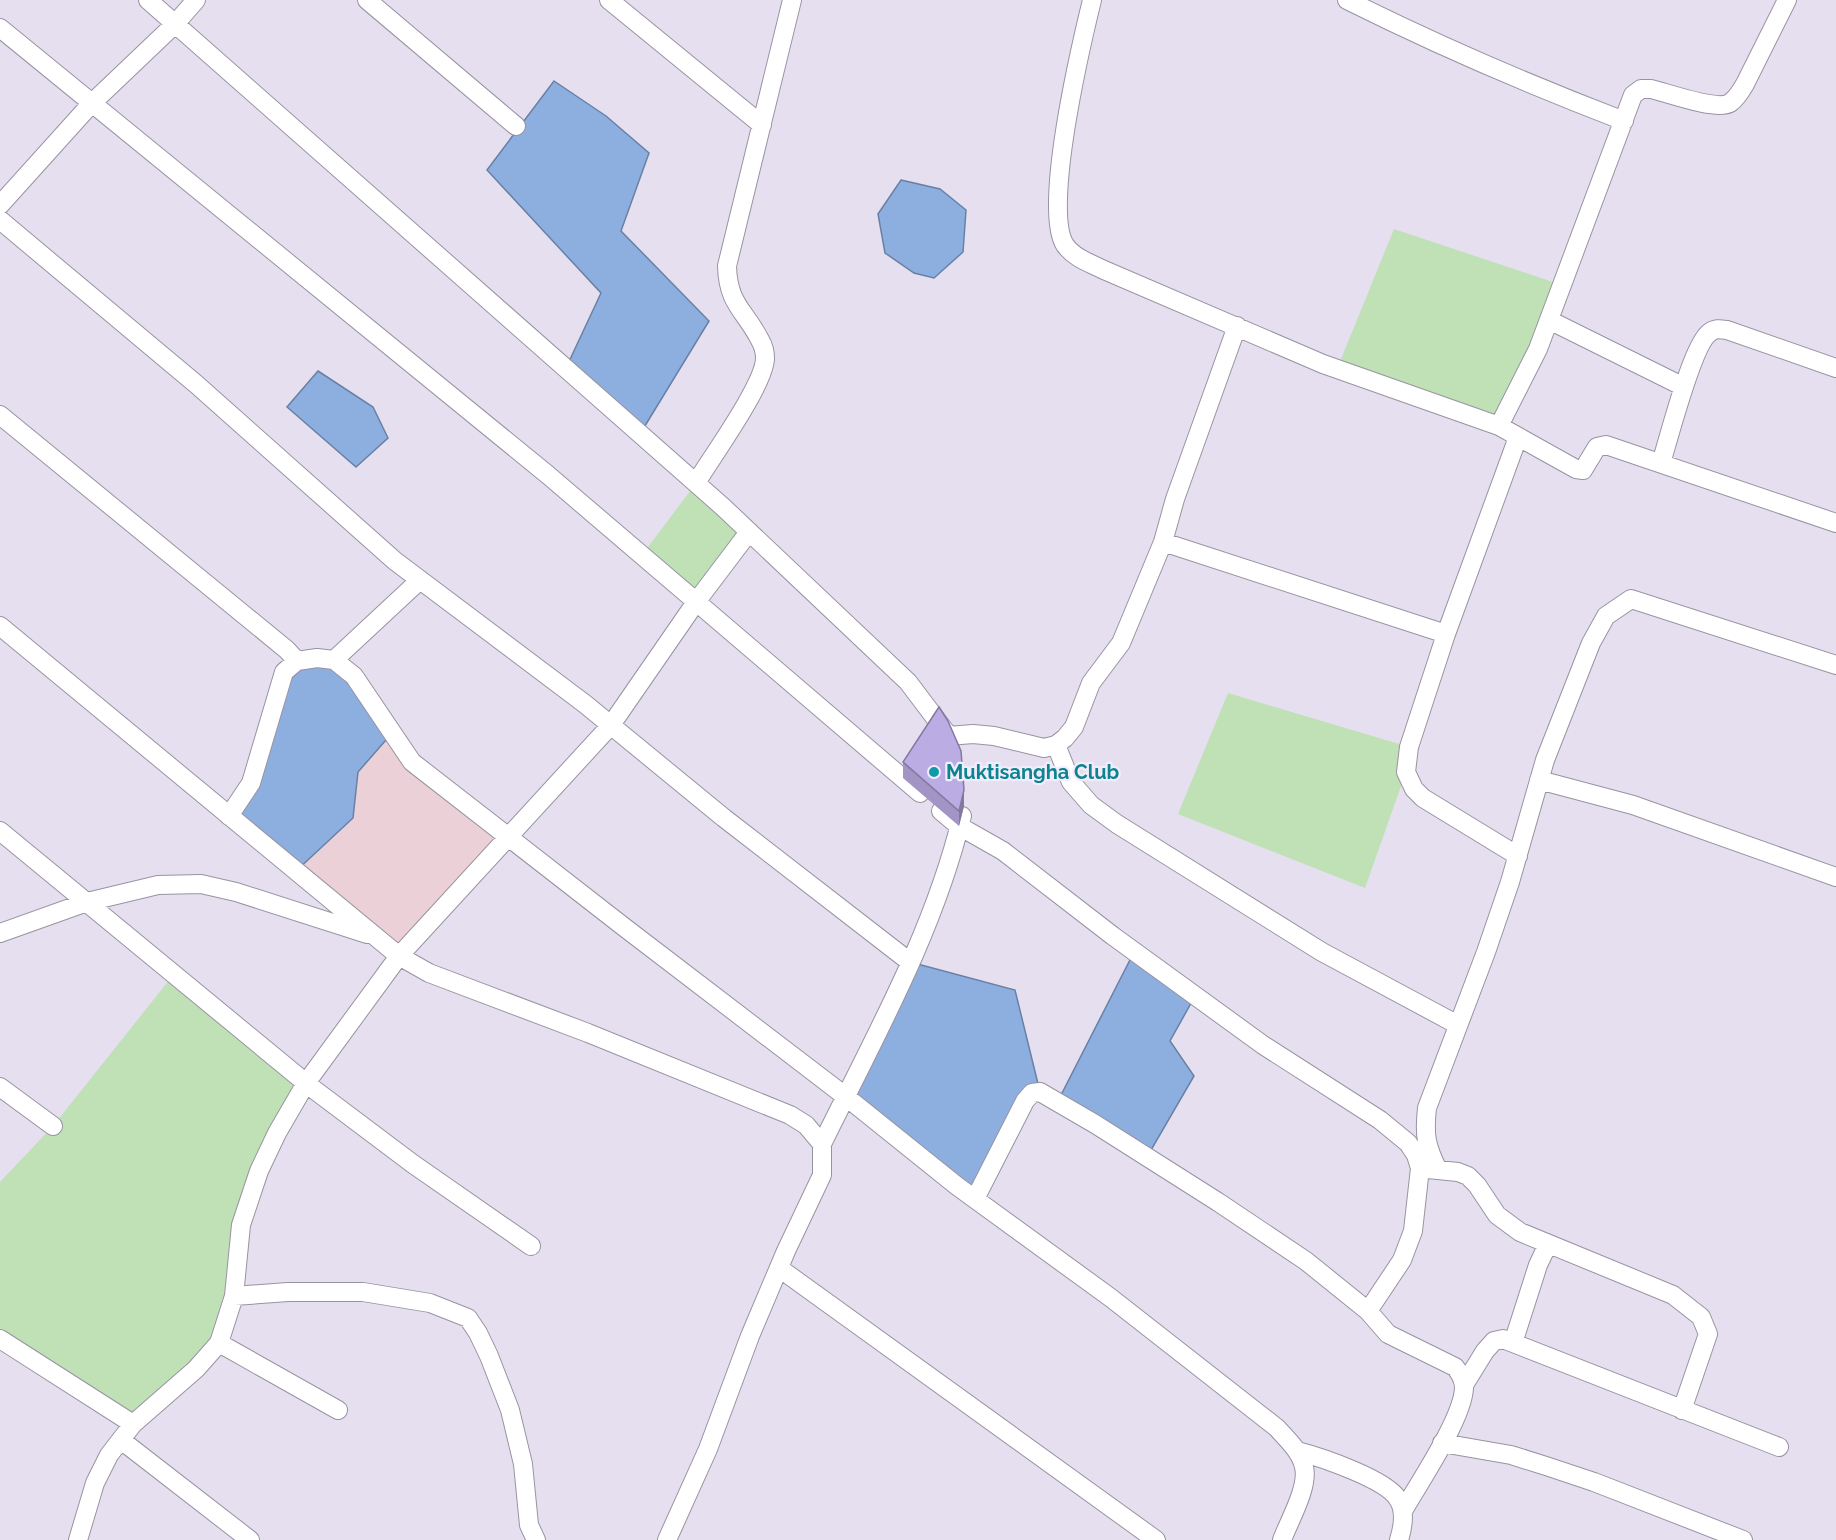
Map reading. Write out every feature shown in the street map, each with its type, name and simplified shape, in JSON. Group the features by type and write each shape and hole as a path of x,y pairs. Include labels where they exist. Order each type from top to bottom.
{"street":[{"path":"148,0 696,483 908,682 932,711 952,743 973,734 994,736 1044,748 1056,745 1074,727 1091,682 1121,643 1163,542 1175,499 1237,326"},
{"path":"0,205 92,104 175,24 196,0"},
{"path":"367,0 516,126"},
{"path":"609,0 762,124"},
{"path":"696,483 751,395 761,375 765,359 762,344 731,295 727,282 727,266 792,0"},
{"path":"1092,0 1067,120 1058,178 1059,227 1064,244 1074,255 1323,364 1499,426 1576,469 1583,470 1598,447 1606,445 1836,523"},
{"path":"1347,0 1427,40 1564,99 1624,122"},
{"path":"1499,426 1538,349 1633,95 1641,89 1651,88 1716,106 1729,104 1738,97 1787,0"},
{"path":"0,28 548,475 959,826 1003,851 1113,936 1263,1045 1380,1120 1408,1143 1416,1155 1420,1168 1413,1231 1402,1260 1368,1311"},
{"path":"0,220 196,384 395,561 611,725 724,819 910,962"},
{"path":"1549,320 1684,387"},
{"path":"1661,463 1684,387 1703,340 1716,329 1727,330 1836,368"},
{"path":"0,415 287,650 297,661"},
{"path":"1518,437 1446,634 1409,747 1406,772 1414,789 1423,798 1518,856"},
{"path":"78,1540 95,1483 109,1455 133,1424 196,1369 219,1343 234,1296 244,1214 259,1171 277,1133 306,1083 399,956 611,725 696,602 749,532"},
{"path":"1163,542 1446,634"},
{"path":"334,660 420,580"},
{"path":"1438,1170 1428,1149 1425,1130 1427,1108 1486,952 1518,856 1545,760 1591,643 1606,616 1631,599 1836,665"},
{"path":"0,626 399,956 429,972 588,1033 790,1115 806,1125 822,1144 824,1158 822,1175 750,1335 708,1449 667,1540"},
{"path":"230,816 251,783 284,672 297,661 317,658 334,660 354,676 412,762 975,1199 1111,1298 1277,1428 1297,1451 1305,1468 1303,1487 1282,1540"},
{"path":"1056,745 1071,782 1091,805 1117,824 1322,952 1458,1025"},
{"path":"1539,780 1633,805 1836,877"},
{"path":"822,1144 929,920 959,826 964,806 963,796"},
{"path":"0,831 306,1083 413,1164 531,1246"},
{"path":"0,933 87,902 158,885 201,884 236,892 376,937"},
{"path":"0,1087 53,1126"},
{"path":"975,1199 1025,1101 1032,1093 1040,1092 1218,1202 1306,1261 1368,1311 1388,1334 1455,1367 1461,1373 1464,1385 1462,1400 1442,1443 1403,1511"},
{"path":"1420,1168 1458,1172 1468,1176 1477,1185 1497,1215 1509,1226 1673,1295 1701,1317 1708,1334 1682,1410"},
{"path":"1513,1342 1538,1265 1548,1244"},
{"path":"779,1268 1156,1540"},
{"path":"234,1296 288,1292 363,1292 430,1303 468,1318 478,1332 489,1356 510,1410 523,1464 529,1524 536,1540"},
{"path":"0,1338 133,1424"},
{"path":"1464,1385 1485,1351 1494,1341 1503,1339 1779,1447"},
{"path":"219,1343 338,1410"},
{"path":"121,1440 250,1540"},
{"path":"1442,1443 1511,1455 1546,1466 1743,1540"},
{"path":"1297,1451 1324,1457 1384,1487 1398,1498 1403,1511 1399,1540"}],"shaded area":[{"path":"393,732 401,743 507,836 399,956 296,871 352,818 358,772"}],"green space":[{"path":"1394,229 1562,285 1499,426 1337,369"},
{"path":"696,483 749,532 696,602 642,555"},
{"path":"1228,693 1409,747 1406,772 1365,888 1178,814"},
{"path":"174,974 306,1083 259,1171 219,1343 133,1424 0,1339 0,1182 53,1126"}],"water":[{"path":"554,81 606,116 649,153 621,231 709,321 640,434 566,368 601,293 487,170"},
{"path":"901,180 940,189 966,210 963,252 934,278 914,273 885,253 878,214"},
{"path":"318,371 373,407 388,438 356,467 287,407"},
{"path":"334,660 393,732 358,772 353,818 296,871 229,816 284,672"},
{"path":"1134,952 1195,996 1170,1041 1194,1076 1147,1157 1058,1101"},
{"path":"910,962 1015,990 1040,1092 975,1199 845,1096"}],"building":[{"name":"Muktisangha Club","path":"939,707 961,751 964,790 959,811 903,762"}],"place":[{"name":"Muktisangha Club","path":"934,772"}]}
